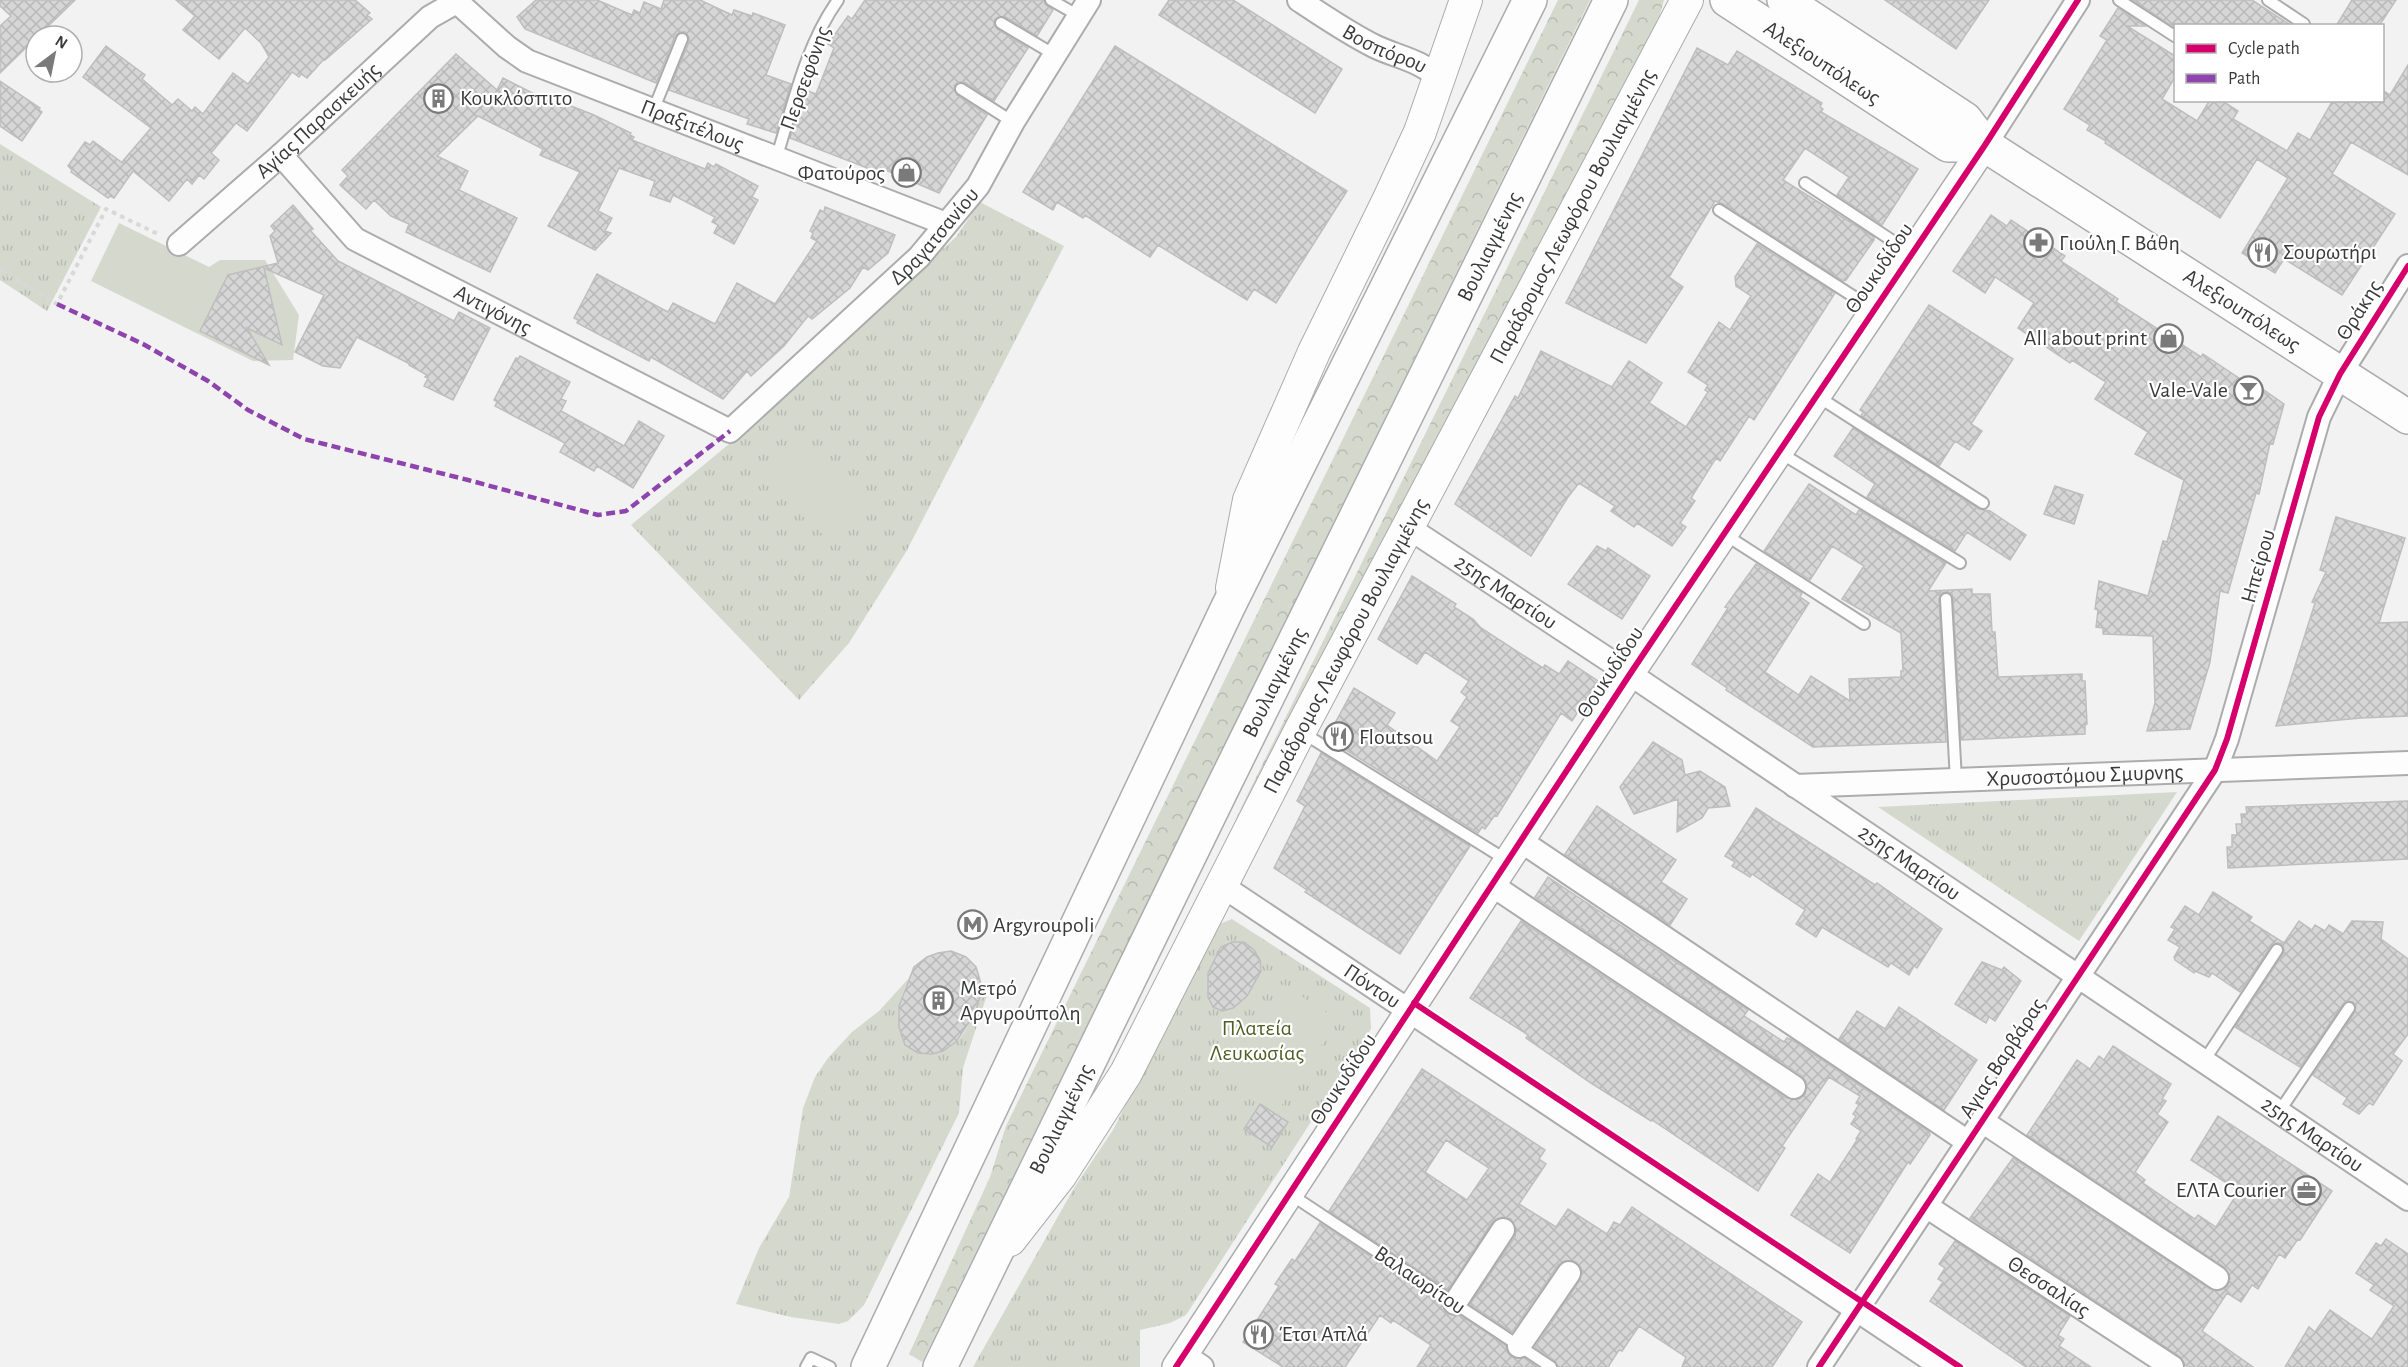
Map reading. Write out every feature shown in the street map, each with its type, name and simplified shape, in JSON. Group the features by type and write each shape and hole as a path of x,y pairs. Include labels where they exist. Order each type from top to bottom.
{"main road":[{"path":"1228,607 1249,500 1314,352 1408,158 1439,80 1466,0"},
{"path":"868,1367 1228,607 1530,0"},
{"name":"Βουλιαγμένης","path":"940,1367 982,1276 1611,0"},
{"name":"Παράδρομος Λεωφόρου Βουλιαγμένης","path":"982,1276 1060,1176 1126,1073 1300,731 1687,0"},
{"name":"Αλεξιουπόλεως","path":"1727,0 1948,145 1985,145"},
{"name":"Αλεξιουπόλεως","path":"1784,0 1965,119 1985,145 2408,417"}],"street":[{"name":"Βοσπόρου","path":"1299,0 1372,45 1425,67 1439,80"},
{"name":"Θουκυδίδου","path":"1187,1363 1290,1194 1514,851 1816,395 1985,145 2078,0"},
{"name":"Πραξιτέλους","path":"458,1 507,47 527,61 946,224"},
{"name":"Αγίας Παρασκευής","path":"179,244 281,155 430,17 458,1"},
{"name":"Δραγατσανίου","path":"730,431 919,256 978,186 1013,122 1084,8"},
{"name":"Αντιγόνης","path":"281,155 355,239 730,431"},
{"name":"Θράκης","path":"2340,374 2408,266"},
{"name":"Ηπείρου","path":"2215,770 2227,739 2319,417 2340,374"},
{"name":"25ης Μαρτίου","path":"1409,528 1630,674 2408,1199"},
{"name":"Χρυσοστόμου Σμυρνης","path":"1796,786 2408,763"},
{"name":"Αγιας Βαρβάρας","path":"1819,1367 2215,770"},
{"path":"1514,851 1968,1142"},
{"name":"Πόντου","path":"1221,885 1942,1367"},
{"path":"1492,885 1794,1087"},
{"path":"1982,1120 2217,1278"},
{"name":"Θεσσαλίας","path":"1926,1206 2172,1367"},
{"path":"1455,1303 1503,1230"},
{"path":"1519,1346 1569,1273"}],"lane":[{"name":"Περσεφόνης","path":"776,159 808,57 838,0"},
{"path":"1051,0 1084,8"},
{"path":"2119,0 2174,36"},
{"path":"2268,0 2304,24"},
{"path":"1001,23 1055,55"},
{"path":"653,111 682,39"},
{"path":"961,89 1013,122"},
{"path":"1805,183 1911,253"},
{"path":"1719,210 1873,310"},
{"path":"1816,395 1983,503"},
{"path":"1779,452 1960,563"},
{"path":"1724,534 1864,624"},
{"path":"1946,598 1956,780"},
{"path":"1300,731 1514,851"},
{"path":"2204,1061 2277,950"},
{"path":"2279,1112 2349,1008"},
{"name":"Βαλαωρίτου","path":"1290,1194 1551,1367"},
{"path":"806,1367 811,1358 830,1367"}],"path":[{"path":"0,270 57,304 106,209 179,244"}],"green space":[{"path":"1558,0 1590,0 922,1362 909,1354 990,1177 1006,1126"},
{"path":"1639,0 1664,0 1657,25 1357,601 1234,822"},
{"path":"0,144 101,207 47,311 0,280"},
{"path":"980,202 1064,246 906,552 849,643 799,700 631,525 729,444 956,237"},
{"path":"119,223 209,267 220,260 265,260 299,315 293,360 253,361 91,281"},
{"path":"799,443 864,503 830,541 764,481"},
{"path":"2177,792 2079,941 1878,807"},
{"name":"Πλατεία Λευκωσίας","path":"1232,919 1370,1008 1371,1029 1186,1315 1170,1323 1140,1330 1140,1367 973,1367 1074,1188 1113,1130 1214,929"},
{"path":"909,978 900,1001 898,1017 904,1033 918,1053 934,1053 957,1042 975,1008 980,980 987,995 963,1068 959,1113 864,1305 848,1321 839,1324 791,1317 736,1304 759,1248 789,1197 803,1108 815,1077 828,1058 852,1032 879,1011"},
{"path":"1283,984 1338,1020 1278,1111 1223,1075"}],"building":[{"path":"0,0 75,0 50,24 24,24 24,50 0,73 0,26 11,16 0,6"},
{"path":"176,0 355,0 370,13 367,15 372,19 324,59 307,78 301,74 299,77 292,72 247,131 236,123 211,153 219,160 204,179 199,175 192,184 187,179 169,201 133,171 114,198 110,196 108,198 71,172 68,166 85,142 90,145 93,141 124,164 122,162 151,128 84,78 106,46 145,75 142,79 172,105 178,99 192,111 195,107 203,114 233,73 248,84 269,57 261,43 245,28 219,59 183,30 195,16"},
{"path":"536,0 597,0 632,15 634,10 640,13 644,2 661,9 664,0 700,0 732,15 734,10 752,16 753,13 785,25 766,75 791,84 776,133 747,124 749,119 669,90 689,42 689,37 685,32 680,32 675,36 656,83 525,29 517,17"},
{"path":"865,0 1044,0 1045,4 1053,10 1037,36 1004,16 995,19 994,24 997,29 1028,48 994,101 964,82 958,82 954,86 957,95 987,115 939,193 881,168 880,173 790,138 805,90 816,94 834,48 828,44 848,16 852,19"},
{"path":"1169,0 1233,0 1342,69 1315,113 1159,15"},
{"path":"1885,0 1989,0 1956,49"},
{"path":"2133,0 2252,0 2289,24 2174,24 2172,26"},
{"path":"2352,0 2396,0 2380,24 2337,24"},
{"path":"2118,8 2145,26 2127,26 2174,55 2174,79 2162,99 2197,121 2209,102 2224,102 2238,111 2233,119 2287,151 2298,133 2310,140 2332,102 2384,102 2384,91 2390,95 2408,65 2408,175 2351,142 2332,174 2395,214 2342,295 2284,259 2275,273 2242,253 2288,178 2257,159 2220,218 2105,143 2106,141 2087,130 2090,125 2064,109 2107,40 2100,36"},
{"path":"1115,46 1347,191 1276,303 1254,289 1247,300 1158,245 1150,257 1085,215 1083,218 1057,202 1053,210 1023,192"},
{"path":"1697,48 1728,65 1737,51 1822,103 1821,112 1918,169 1882,225 1837,195 1849,177 1805,148 1783,180 1874,237 1846,280 1843,281 1715,201 1669,277 1683,287 1646,343 1566,303"},
{"path":"456,54 497,90 503,78 564,109 566,104 594,115 631,133 630,135 634,137 632,140 705,169 708,163 714,167 716,164 758,186 752,197 758,200 734,244 714,233 718,225 712,222 715,217 673,195 670,202 650,195 655,181 619,168 598,211 612,218 605,231 611,233 595,250 548,226 580,172 540,155 543,149 478,116 437,156 468,171 459,190 517,218 490,272 406,232 409,224 391,216 374,200 366,209 340,185 348,176 342,170"},
{"path":"0,81 40,108 42,112 22,141 0,126"},
{"path":"293,205 313,229 310,230 338,261 454,321 459,312 490,328 453,400 424,386 427,375 357,337 340,368 323,366 295,352 324,295 264,268 282,345 247,328 269,365 200,331 228,275 278,263 270,236 275,231 271,226"},
{"path":"825,207 895,235 888,253 868,270 863,267 850,288 812,319 808,316 784,346 751,376 747,371 723,399 651,357 649,361 577,323 578,320 574,318 597,274 668,312 673,303 715,324 737,283 775,304 817,241 811,238 813,233 810,231 820,210 824,212"},
{"path":"1991,215 2007,226 2011,220 2065,256 2061,261 2118,299 2116,302 2201,357 2203,354 2242,380 2244,376 2284,404 2273,444 2270,443 2259,494 2256,493 2228,593 2220,591 2210,662 2190,729 2147,731 2155,703 2153,636 2103,634 2103,628 2096,627 2098,610 2095,609 2099,581 2148,596 2163,541 2167,542 2184,480 2135,454 2148,432 2095,399 2106,382 2072,360 2070,363 2018,328 2034,303 1995,277 1985,293 1953,271"},
{"path":"1757,244 1835,293 1754,420 1749,416 1720,461 1716,458 1691,498 1695,501 1680,523 1686,527 1672,546 1637,523 1634,527 1611,511 1615,506 1579,483 1531,556 1455,504 1515,396 1518,398 1541,351 1612,387 1629,361 1662,383 1649,403 1686,427 1708,392 1705,390 1708,385 1688,372 1719,322 1730,330 1751,296 1736,286 1735,277"},
{"path":"1929,305 2013,359 1971,424 1982,431 1969,450 1955,441 1939,466 1861,416 1863,412 1860,410"},
{"path":"520,356 570,382 561,399 566,401 561,411 624,446 639,421 664,436 633,488 597,466 594,471 560,452 565,443 495,406 497,402 494,400 516,358"},
{"path":"1853,428 1979,509 1990,511 2026,535 2010,560 1967,532 1955,551 1867,497 1875,484 1834,456"},
{"path":"1809,484 1856,515 1859,510 1946,563 1928,591 1972,589 1972,594 1990,594 1998,677 2082,674 2082,681 2085,681 2087,724 2085,734 1961,740 1953,599 1952,594 1946,592 1941,593 1939,599 1946,742 1813,747 1726,690 1727,688 1692,664 1728,608 1725,607 1756,564 1802,593 1800,597 1809,603 1765,672 1799,695 1811,676 1850,701 1849,679 1901,677 1901,671 1903,671 1901,633 1842,599 1864,566 1832,546 1810,580 1764,551"},
{"path":"2055,486 2083,495 2074,524 2044,514"},
{"path":"2336,517 2405,538 2379,623 2408,622 2408,716 2276,726 2315,603 2312,602 2326,572 2320,570"},
{"path":"1597,546 1606,551 1608,548 1650,576 1622,619 1568,584"},
{"path":"1412,576 1456,604 1454,607 1473,619 1481,628 1543,668 1545,665 1559,674 1568,661 1598,681 1572,721 1561,713 1497,816 1495,815 1485,829 1482,827 1478,833 1327,738 1354,688 1395,713 1387,725 1437,761 1460,727 1451,721 1467,697 1461,692 1469,681 1425,652 1417,664 1378,639"},
{"path":"1653,742 1682,760 1685,775 1700,771 1725,787 1730,806 1708,808 1702,818 1677,832 1678,799 1634,814 1620,787"},
{"path":"1321,753 1470,846 1400,954 1305,892 1307,890 1274,868 1305,806 1297,801"},
{"path":"2408,801 2408,859 2228,868 2227,847 2232,847 2232,835 2237,835 2236,824 2242,824 2241,814 2247,814 2246,807"},
{"path":"1597,806 1676,860 1661,882 1687,899 1670,925 1565,854"},
{"path":"1756,808 1875,885 1877,883 1942,929 1917,968 1914,966 1909,975 1891,963 1888,967 1822,927 1816,937 1796,924 1805,910 1752,874 1750,877 1732,866 1735,862 1725,856"},
{"path":"1548,877 1748,1010 1744,1016 1784,1042 1787,1038 1792,1040 1929,1132 1930,1135 1910,1164 1908,1162 1850,1253 1791,1215 1818,1174 1830,1182 1857,1140 1861,1131 1851,1124 1856,1116 1853,1114 1859,1105 1856,1103 1860,1096 1829,1077 1782,1146 1785,1148 1758,1191 1652,1120 1591,1083 1526,1038 1528,1035 1470,998 1521,921 1786,1098 1799,1099 1805,1094 1806,1082 1802,1076 1535,897"},
{"path":"2213,892 2252,917 2249,921 2284,943 2299,921 2312,930 2315,925 2325,931 2329,925 2343,934 2352,921 2383,922 2381,939 2408,959 2408,1034 2393,1054 2402,1061 2373,1105 2369,1103 2359,1114 2343,1104 2347,1098 2313,1075 2355,1012 2356,1005 2353,1002 2346,1001 2343,1004 2300,1067 2235,1027 2283,954 2282,944 2277,943 2271,946 2240,992 2212,973 2209,977 2195,971 2194,973 2175,960 2174,957 2180,947 2168,940 2175,929 2171,927 2185,906 2199,915"},
{"path":"1232,942 1244,942 1254,950 1260,960 1261,971 1247,996 1233,1008 1222,1011 1213,1007 1208,997 1208,973 1221,947"},
{"name":"Μετρό Αργυρούπολη","path":"951,951 966,957 976,967 980,980 980,995 976,1012 956,1042 943,1051 932,1054 918,1053 905,1045 899,1027 899,1006 914,967 927,957"},
{"path":"1982,962 2002,970 2004,967 2021,981 1995,1021 1989,1017 1986,1023 1955,1004"},
{"path":"1899,1007 1977,1060 1944,1110 1839,1039 1857,1011 1885,1029"},
{"path":"2113,1046 2171,1084 2162,1099 2166,1101 2157,1114 2168,1122 2135,1172 2145,1180 2143,1183 2195,1219 2198,1215 2216,1227 2239,1191 2191,1160 2218,1116 2332,1191 2300,1240 2298,1239 2285,1258 2279,1254 2258,1289 2252,1285 2241,1302 2227,1293 2202,1331 2253,1367 2187,1367 2179,1356 1970,1218 2013,1158 2210,1289 2217,1291 2228,1286 2230,1278 2224,1267 2027,1135 2077,1060 2090,1069 2099,1056 2104,1060"},
{"path":"1422,1069 1545,1150 1539,1159 1546,1164 1519,1204 1556,1227 1568,1209 1607,1234 1614,1222 1620,1225 1632,1207 1802,1322 1772,1367 1682,1367 1686,1357 1639,1326 1608,1367 1558,1367 1555,1361 1535,1347 1580,1280 1581,1268 1576,1262 1564,1261 1558,1265 1512,1332 1470,1304 1515,1237 1516,1230 1511,1219 1503,1217 1492,1222 1448,1290 1329,1211","holes":["1446,1140 1489,1168 1467,1200 1425,1172"]},
{"path":"1260,1104 1288,1122 1272,1147 1244,1129"},
{"path":"1320,1223 1442,1304 1447,1314 1460,1315 1506,1346 1507,1352 1512,1357 1524,1358 1537,1367 1417,1367 1431,1345 1393,1320 1391,1323 1380,1315 1345,1367 1283,1367 1243,1342 1279,1286 1275,1284 1292,1259 1295,1261"},
{"path":"2386,1239 2408,1254 2408,1367 2285,1367 2309,1327 2315,1332 2330,1310 2372,1339 2394,1306 2370,1290 2374,1285 2356,1273 2376,1243 2381,1246"},
{"path":"1955,1241 2070,1316 2058,1335 2064,1339 2059,1346 2091,1367 2026,1367 1930,1301 1943,1282 1938,1279 1945,1268 1939,1264"}],"marked path":[{"path":"57,304 143,344 208,381 248,410 304,439 598,515 626,511 730,431"}],"cycle path":[{"path":"1176,1367 1630,674 1985,145 2078,0"},
{"path":"1819,1367 2215,770 2227,739 2319,417 2340,374 2408,266"},
{"path":"1414,1003 1960,1367"}],"place":[{"name":"Κουκλόσπιτο","path":"439,98"},
{"name":"Φατούρος","path":"906,173"},
{"name":"Γιούλη Γ. Βάθη","path":"2038,243"},
{"name":"Σουρωτήρι","path":"2262,252"},
{"name":"All about print","path":"2168,338"},
{"name":"Vale-Vale","path":"2249,390"},
{"name":"Floutsou","path":"1338,737"},
{"name":"Argyroupoli","path":"972,925"},
{"name":"Μετρό Αργυρούπολη","path":"939,1001"},
{"name":"ΕΛΤΑ Courier","path":"2307,1190"},
{"name":"Έτσι Απλά","path":"1258,1334"}]}
